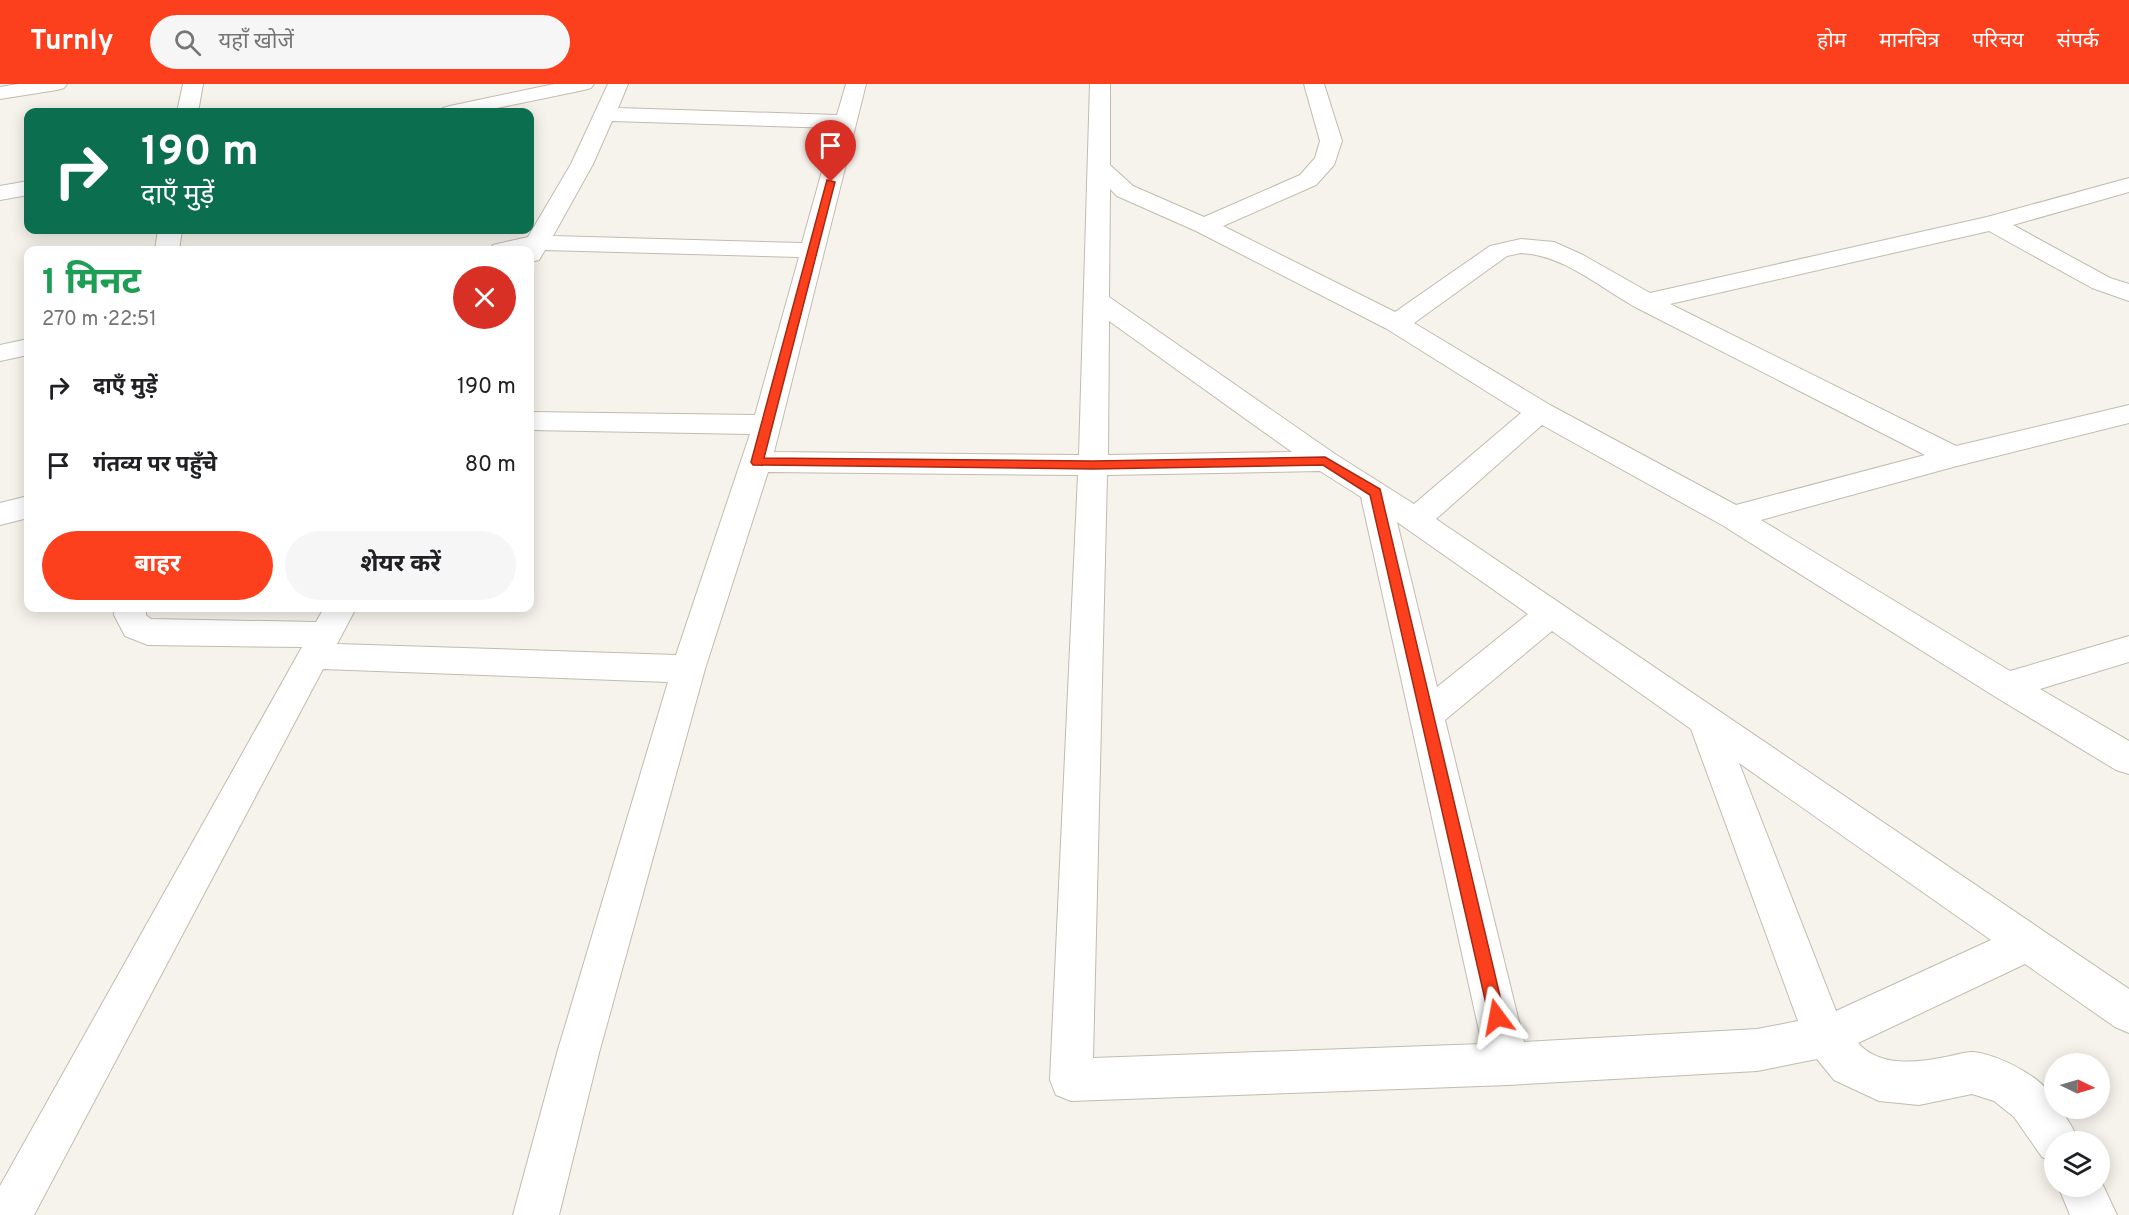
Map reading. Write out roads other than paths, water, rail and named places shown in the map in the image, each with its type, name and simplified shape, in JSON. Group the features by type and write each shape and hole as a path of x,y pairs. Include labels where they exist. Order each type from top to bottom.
{"street":[{"path":"0,93 57,84"},
{"path":"189,108 193,84"},
{"path":"466,108 501,99 584,84"},
{"path":"534,247 582,164 618,84"},
{"path":"536,1215 578,1053 688,669 757,462 856,84"},
{"path":"1100,84 1093,465 1071,1080 1508,1064 1757,1050 1825,1036 2029,942"},
{"path":"1204,226 1308,180 1326,160 1331,141 1314,84"},
{"path":"604,114 846,122"},
{"path":"1099,167 1125,191 1204,226 1396,323 1540,412 1733,517 2006,686 2129,759"},
{"path":"1646,302 1992,223 2129,184"},
{"path":"0,193 24,189"},
{"path":"534,207 548,221"},
{"path":"1992,223 2101,283 2129,293"},
{"path":"1396,323 1499,251 1521,246 1545,248 1574,260 1646,302 1953,457"},
{"path":"534,249 811,250"},
{"path":"1096,300 1325,461 1375,492 2129,1013"},
{"path":"0,353 24,348"},
{"path":"1415,520 1540,412"},
{"path":"1733,517 1953,457 2129,414"},
{"path":"534,421 765,425"},
{"path":"757,462 1093,465 1325,461"},
{"path":"1375,492 1508,1064"},
{"path":"0,514 24,508"},
{"path":"130,612 136,627 148,632 327,633 688,669"},
{"path":"1427,715 1551,614"},
{"path":"9,1215 327,633"},
{"path":"2006,686 2129,649"},
{"path":"1704,718 1825,1036 1849,1065 1879,1080 1919,1084 1972,1073 2006,1083 2029,1102 2049,1131"},
{"path":"2085,1197 2094,1215"}]}
